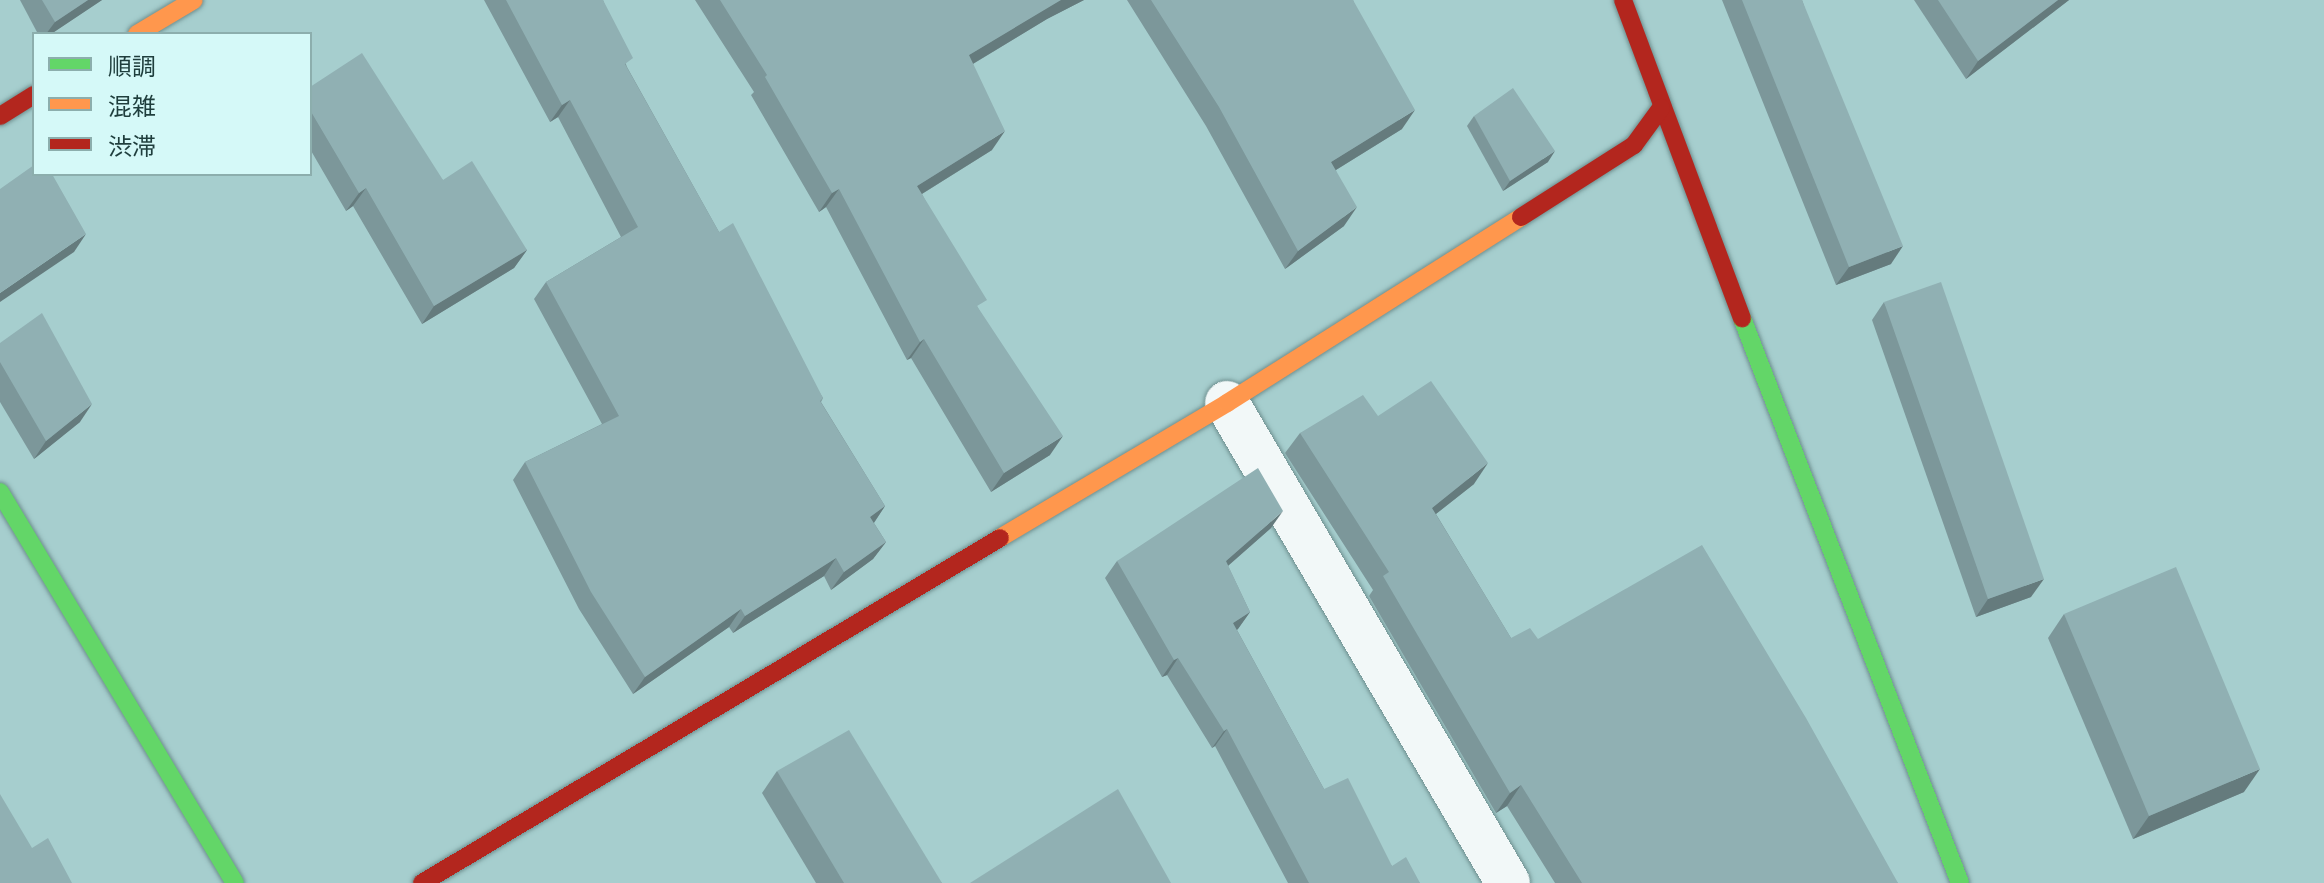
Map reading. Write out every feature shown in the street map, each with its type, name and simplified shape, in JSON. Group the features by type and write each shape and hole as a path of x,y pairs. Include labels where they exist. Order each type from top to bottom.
{"street":[{"path":"140,32 194,0"},
{"path":"1623,0 1661,108 1960,883"},
{"path":"0,116 32,96"},
{"path":"422,883 1227,403 1634,145 1661,108"},
{"path":"1227,403 1508,883"},
{"path":"0,492 235,883"}],"building":[{"path":"42,0 88,0 55,22"},
{"path":"506,0 603,0 633,58 625,64 719,232 733,223 823,398 820,401 885,506 870,517 886,542 844,572 836,558 745,616 741,609 645,677 591,592 525,462 619,416 546,282 638,227 570,100 562,105"},
{"path":"720,0 1061,0 969,55 1005,131 917,186 987,300 977,306 1063,436 1004,473 924,339 920,342 839,189 832,193 765,77 767,75"},
{"path":"1151,0 1353,0 1415,110 1331,162 1357,207 1298,251 1219,107"},
{"path":"1742,0 1802,0 1903,246 1849,267"},
{"path":"1938,0 2058,0 1978,61"},
{"path":"362,53 443,180 472,161 527,250 434,306 366,188 359,193 312,113 312,86"},
{"path":"1513,88 1555,151 1510,181 1474,116"},
{"path":"32,166 32,176 53,176 86,234 0,293 0,189"},
{"path":"1941,282 2044,579 1988,599 1884,302"},
{"path":"42,313 92,404 46,441 0,362 0,343"},
{"path":"1431,381 1488,463 1432,508 1511,638 1530,628 1538,639 1702,545 1806,718 1898,883 1582,883 1521,785 1510,793 1383,576 1389,572 1300,433 1363,395 1378,416"},
{"path":"1258,468 1283,511 1226,561 1250,612 1233,623 1324,789 1348,778 1392,866 1406,857 1420,883 1309,883 1227,729 1224,731 1178,658 1174,660 1117,561"},
{"path":"2176,567 2260,769 2149,816 2064,614"},
{"path":"849,730 942,883 844,883 777,771"},
{"path":"1118,789 1171,883 970,883"},
{"path":"0,794 32,848 48,838 72,883 0,883"}],"traffic: fast":[{"path":"1742,318 1960,883"},
{"path":"0,492 235,883"}],"traffic: slow":[{"path":"140,32 194,0"},
{"path":"1000,538 1227,403 1521,217"}],"traffic: jam":[{"path":"1623,0 1742,318"},
{"path":"0,116 32,96"},
{"path":"1521,217 1634,145 1661,108"},
{"path":"422,883 1000,538"}]}
